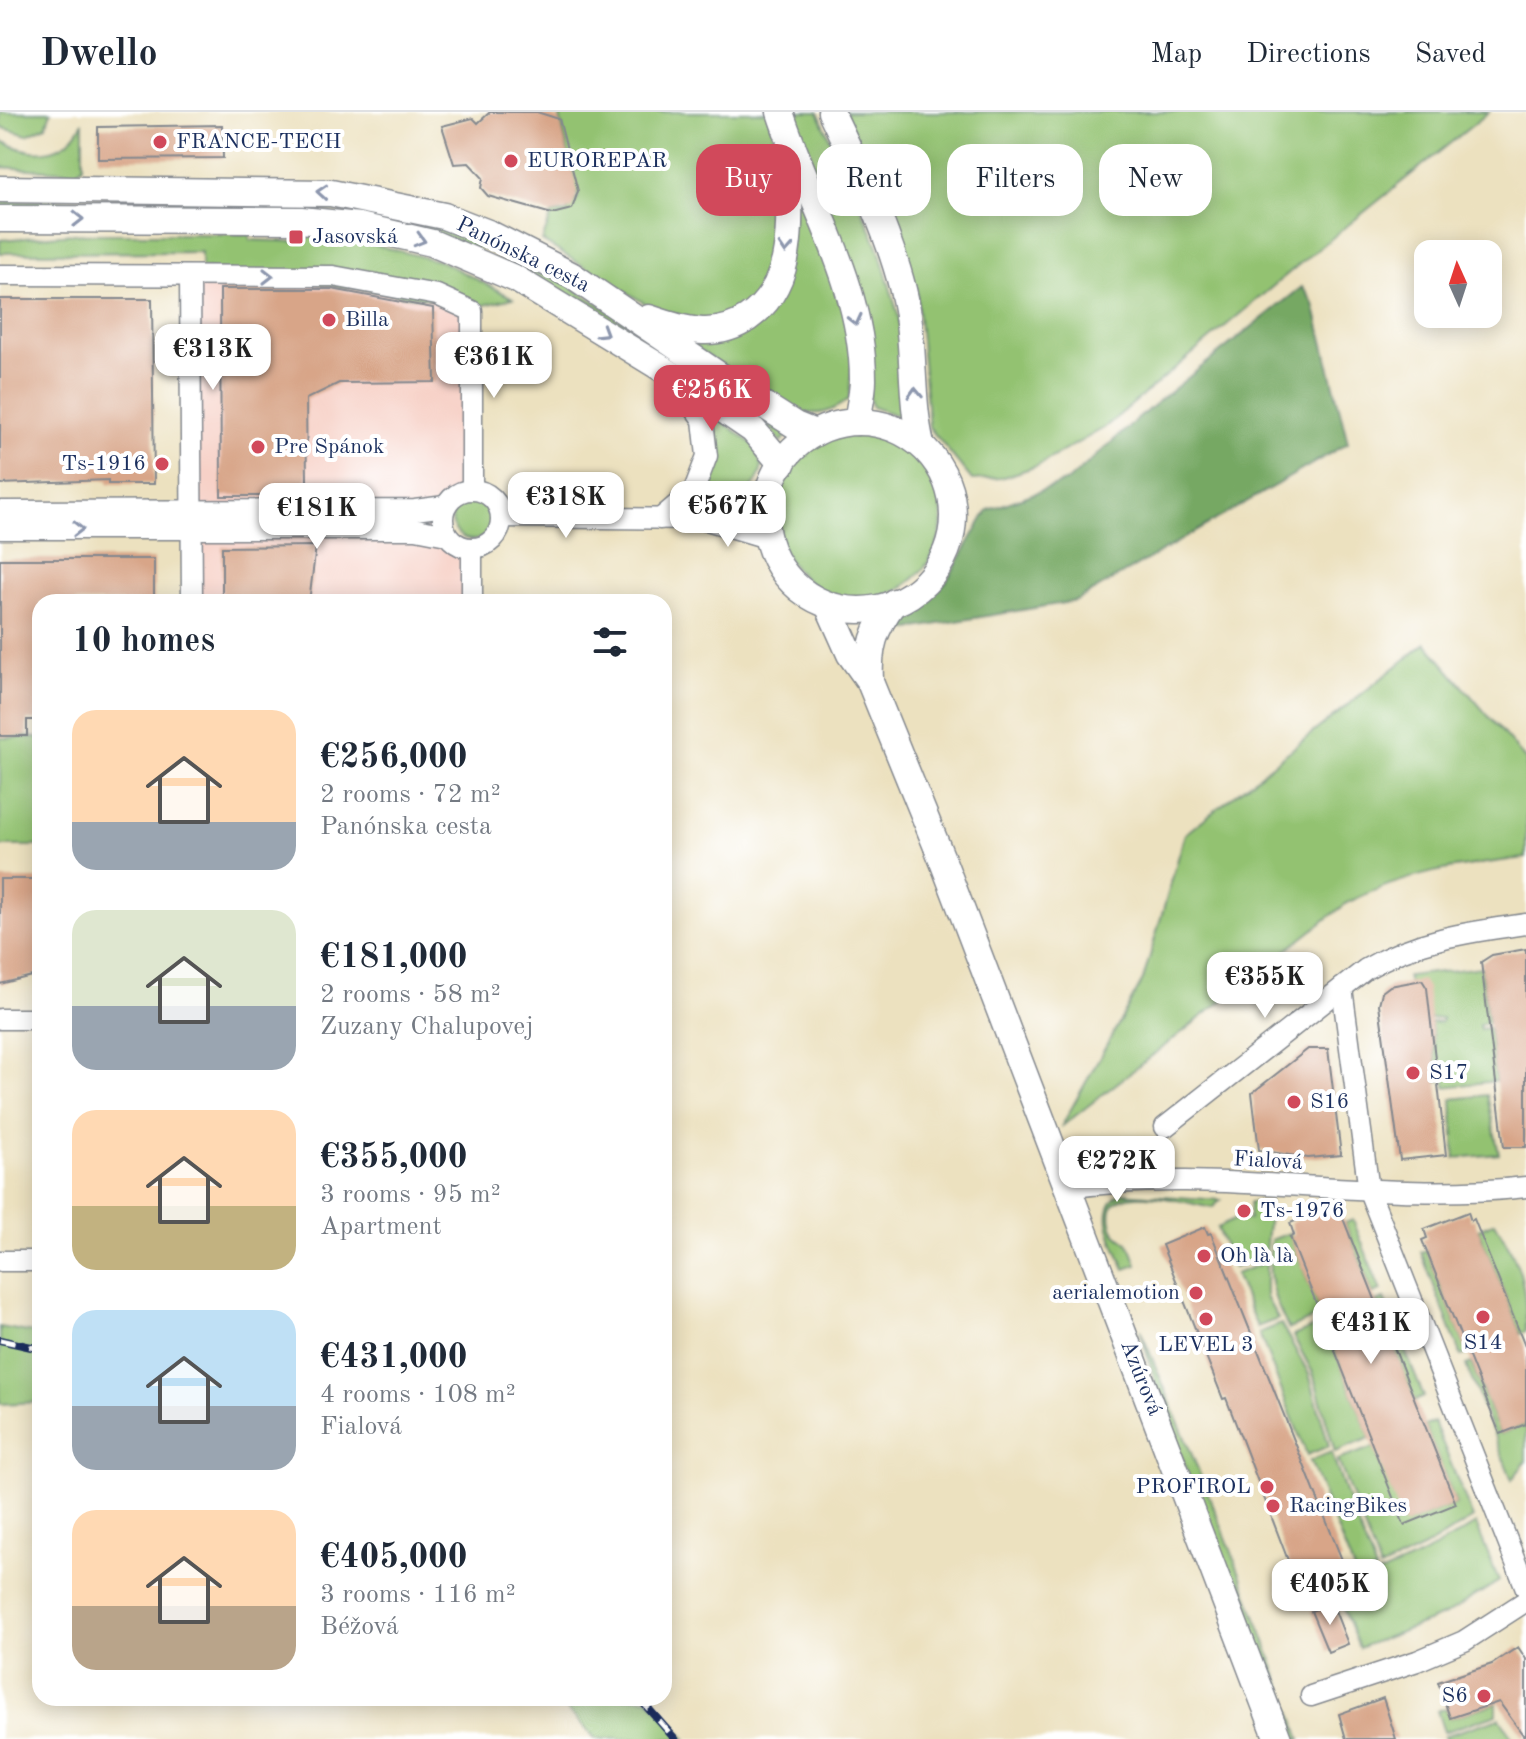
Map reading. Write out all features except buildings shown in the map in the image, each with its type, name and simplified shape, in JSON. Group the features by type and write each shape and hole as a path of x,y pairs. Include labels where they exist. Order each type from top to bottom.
{"main road":[{"path":"780,112 855,316 863,380 857,422"},
{"path":"836,122 903,290 914,363 916,421 921,444 946,479 953,503 953,529 945,556 934,572 914,592 894,602 861,609 828,605 790,581 767,538 768,490 782,464 815,433 857,422 895,429 921,444"},
{"path":"627,309 704,333 741,323 759,310 777,288 785,263 789,142"},
{"name":"Panónska cesta","path":"0,189 280,190 380,200 444,216 488,233 551,264 627,309 751,397 795,425 815,433"},
{"name":"Panónska cesta","path":"0,219 277,218 331,222 448,248 495,268 671,374 753,430 782,464"},
{"path":"870,682 871,642 876,627 894,602"},
{"path":"828,605 850,654 870,682"},
{"name":"Azúrová","path":"870,682 944,864 1051,1150 1192,1506 1278,1739"}],"street":[{"path":"0,275 333,276 437,295 472,311 472,489"},
{"path":"190,276 192,594"},
{"path":"660,519 694,490 707,456 703,420 671,374"},
{"path":"472,489 489,494 502,517 497,535 490,542 472,548 454,542 443,526 445,506 456,494 472,489"},
{"path":"703,519 747,505 768,490"},
{"path":"0,529 415,510 445,506"},
{"path":"0,511 416,529 447,535"},
{"path":"502,517 703,519 767,538"},
{"path":"472,548 472,594"},
{"path":"1165,1127 1342,988 1393,952 1446,936 1526,924"},
{"path":"1342,988 1369,1191 1526,1588"},
{"path":"0,1019 32,1019"},
{"name":"Fialová","path":"1051,1150 1074,1160 1110,1163 1163,1179"},
{"name":"Fialová","path":"1066,1188 1163,1179 1455,1193 1526,1187"},
{"path":"0,1261 32,1261"},
{"path":"1311,1696 1464,1641 1526,1601"}],"shaded area":[{"path":"195,277 332,279 466,304 465,468 439,521 463,560 463,594 198,594"}],"green space":[{"path":"0,112 51,112 46,126 27,135 0,127"},
{"path":"559,112 769,112 775,144 696,144 696,216 780,216 775,275 764,295 716,324 656,310 542,241 552,214 566,213 578,197"},
{"path":"790,112 818,112 832,144 817,144 817,209 801,144"},
{"path":"845,112 1489,112 1297,266 1104,428 1037,466 1001,478 972,480 929,427 916,287 887,216 931,216 931,144 858,144"},
{"path":"83,122 83,166 76,172 0,167 0,140 24,149 46,151 67,142"},
{"path":"801,191 841,291 853,349 849,399 829,411 794,411 677,336 758,321 785,216 801,216"},
{"path":"250,200 251,208 0,208 0,201"},
{"path":"260,200 377,212 446,228 489,244 578,291 789,434 781,442 772,430 686,369 502,256 397,221 342,211 260,206"},
{"path":"819,216 865,216 878,246 899,318 905,418 872,407"},
{"path":"74,234 250,234 250,240 306,242 310,236 376,245 443,262 513,298 481,306 201,268 201,252 0,253 0,240"},
{"path":"1302,287 1314,304 1348,443 1076,601 892,632 946,582 988,510 1068,481 1150,408"},
{"path":"712,414 754,445 762,467 752,488 736,499 693,505 713,472 716,441"},
{"path":"859,433 891,440 917,458 935,484 942,516 935,548 917,574 891,592 859,599 827,592 801,574 783,548 776,516 783,484 801,458 827,440"},
{"path":"473,498 488,504 494,519 488,534 473,540 458,534 452,519 458,504"},
{"path":"1426,643 1526,760 1526,858 1413,877 1347,903 1061,1127 1143,980 1185,834"},
{"path":"32,737 32,846 0,846 0,738"},
{"path":"1481,967 1488,1023 1479,1025 1480,1029 1489,1028 1496,1081 1445,1087 1445,1080 1438,1081 1431,1023 1441,1022 1442,1018 1430,1019 1407,976"},
{"path":"1487,1095 1499,1154 1455,1158 1452,1099"},
{"path":"1121,1193 1221,1200 1212,1208 1146,1196 1129,1197 1117,1202 1111,1212 1113,1229 1130,1247 1137,1265 1125,1269 1112,1239 1108,1218 1113,1200"},
{"path":"1250,1202 1270,1202 1265,1255 1234,1268 1217,1228 1235,1219 1249,1220"},
{"path":"1353,1220 1381,1291 1373,1294 1345,1223"},
{"path":"1495,1222 1511,1250 1523,1286 1526,1331 1520,1333 1478,1229"},
{"path":"1289,1233 1321,1315 1289,1329 1274,1296 1270,1265 1271,1240"},
{"path":"1426,1250 1468,1354 1461,1356 1421,1252"},
{"path":"1266,1262 1266,1297 1278,1319 1257,1327 1235,1274"},
{"path":"1384,1299 1424,1397 1415,1401 1376,1302"},
{"path":"1324,1323 1370,1438 1335,1452 1313,1373 1293,1336"},
{"path":"1281,1324 1309,1374 1329,1446 1307,1455 1259,1333"},
{"path":"0,1327 32,1333 32,1402 0,1404"},
{"path":"1140,1329 1230,1547 1301,1739 1287,1739 1161,1402"},
{"path":"1471,1363 1500,1434 1526,1424 1526,1461 1512,1480 1466,1365"},
{"path":"1434,1422 1473,1518 1424,1548 1380,1569 1338,1460 1374,1447 1405,1524 1456,1504 1425,1426"},
{"path":"1331,1452 1350,1506 1331,1513 1310,1461"},
{"path":"1352,1511 1376,1571 1357,1578 1333,1519"},
{"path":"1476,1524 1499,1581 1445,1615 1359,1648 1340,1600 1352,1586 1421,1556"},
{"path":"1497,1703 1497,1714 1444,1732 1437,1711 1446,1708 1450,1718"},
{"path":"564,1706 655,1706 686,1739 596,1739"},
{"path":"1500,1718 1513,1739 1445,1739 1444,1736"}],"railway":[{"path":"0,1340 32,1347"},
{"path":"646,1706 675,1739"}],"place":[{"name":"FRANCE-TECH","path":"160,142"},
{"name":"EUROREPAR","path":"511,161"},
{"name":"Jasovská","path":"296,237"},
{"name":"Billa","path":"329,320"},
{"name":"Pre Spánok","path":"258,447"},
{"name":"Ts-1916","path":"162,464"},
{"name":"S17","path":"1413,1073"},
{"name":"S16","path":"1294,1102"},
{"name":"Ts-1976","path":"1244,1211"},
{"name":"Oh là là","path":"1204,1256"},
{"name":"aerialemotion","path":"1196,1293"},
{"name":"S14","path":"1483,1317"},
{"name":"LEVEL 3","path":"1206,1319"},
{"name":"PROFIROL","path":"1267,1487"},
{"name":"RacingBikes","path":"1273,1506"},
{"name":"S6","path":"1484,1696"}]}
